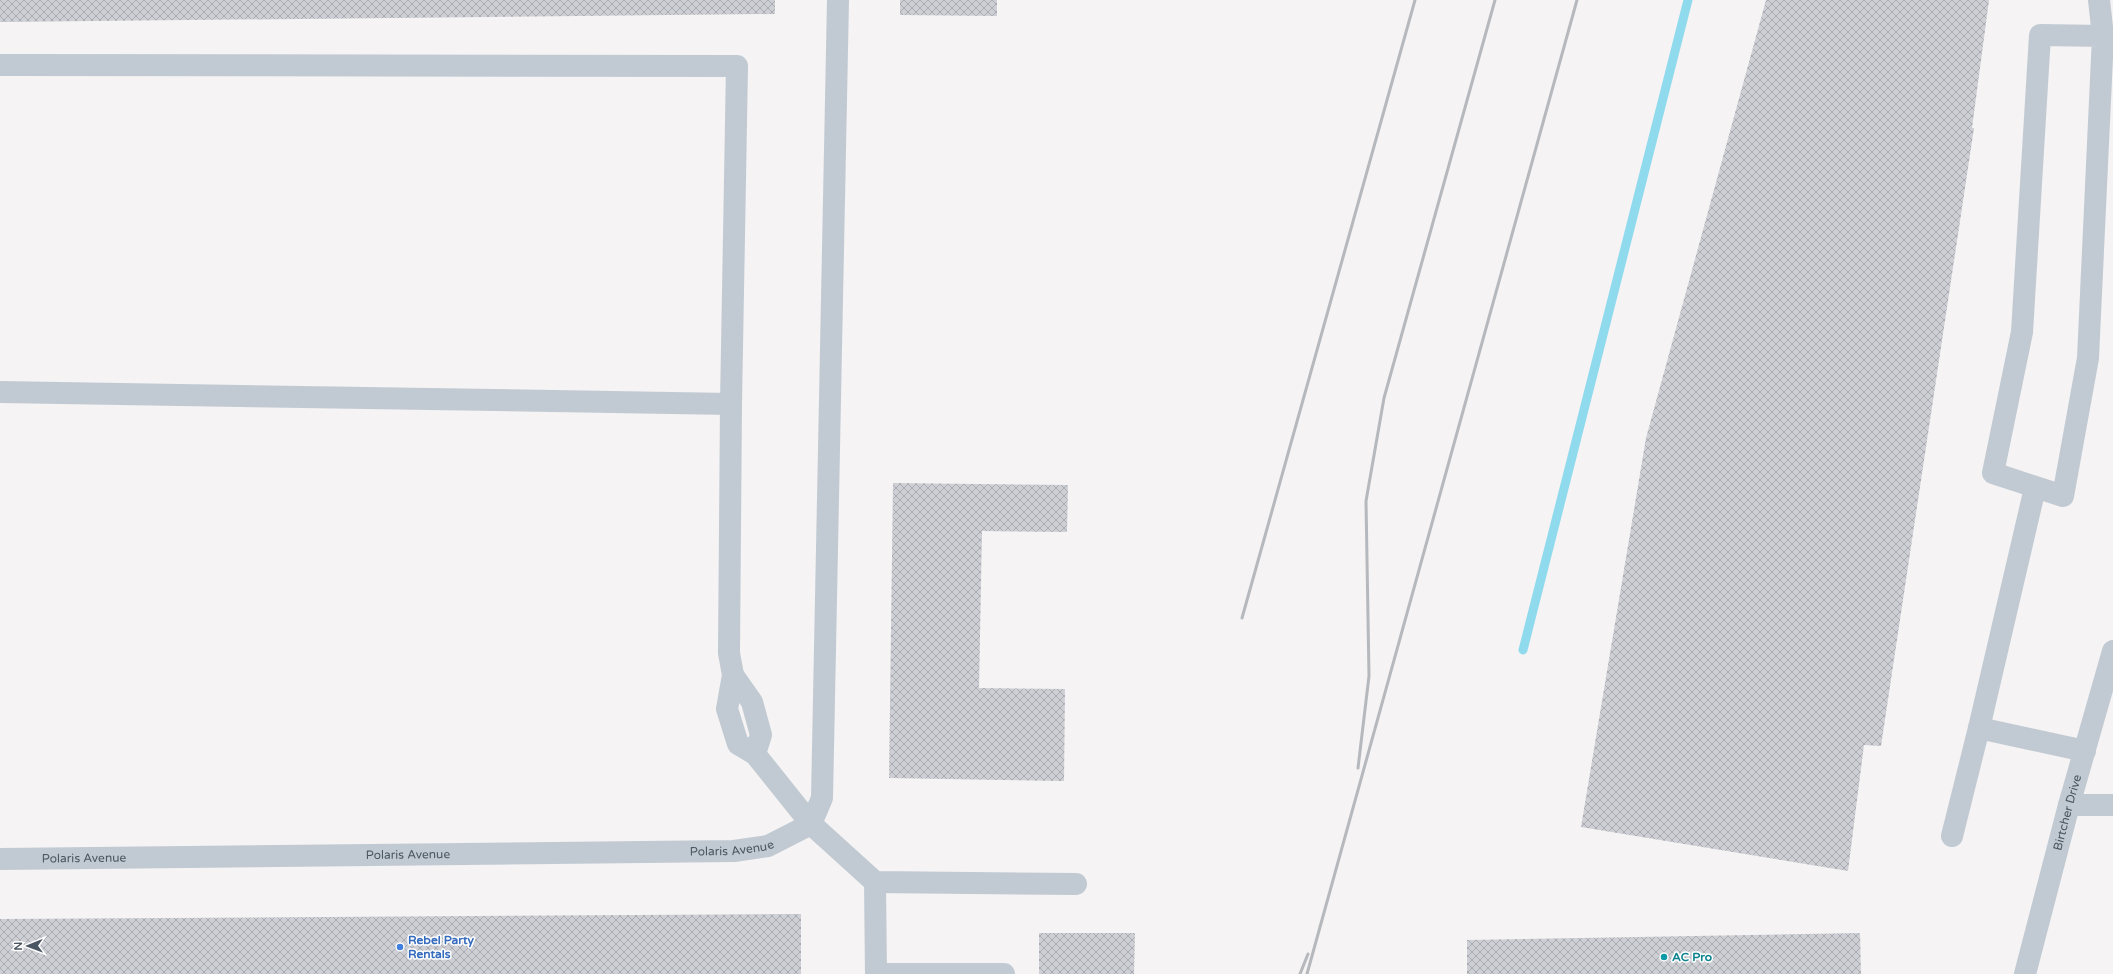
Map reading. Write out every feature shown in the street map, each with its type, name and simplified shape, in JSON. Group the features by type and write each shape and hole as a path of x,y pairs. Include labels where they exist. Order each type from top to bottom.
{"street":[{"path":"811,824 822,798 838,0"},
{"path":"2099,0 2108,36 2088,358 2063,496 1993,473 2022,332 2040,35 2108,36"},
{"path":"0,65 738,66 731,404 729,653 733,675 752,702 761,735 755,754 811,824 875,882 1076,884"},
{"path":"0,392 731,404"},
{"path":"1952,836 1979,728 2035,488"},
{"name":"Birtcher Drive","path":"2025,974 2069,805 2113,651"},
{"path":"1979,728 2085,751"},
{"path":"2069,805 2113,805"},
{"name":"Polaris Avenue","path":"0,859 734,851 768,846 811,824"},
{"path":"875,882 876,974 1004,974"}],"building":[{"path":"0,0 775,0 775,14 0,22"},
{"path":"900,0 997,0 997,16 900,15"},
{"path":"1766,0 1989,0 1972,128 1974,128 1881,746 1864,745 1848,871 1581,827 1646,438"},
{"path":"893,483 1068,485 1067,532 982,531 979,688 1065,689 1064,781 889,778"},
{"name":"Rebel Party Rentals","path":"801,914 801,974 0,974 0,919"},
{"path":"1039,933 1135,933 1134,974 1039,974"},
{"name":"AC Pro","path":"1860,933 1861,974 1467,974 1467,940"}],"waterway":[{"path":"1523,650 1688,0"}],"railway":[{"path":"1242,618 1415,0"},
{"path":"1358,768 1369,676 1366,501 1384,398 1495,0"},
{"path":"1307,974 1577,0"},
{"path":"1300,974 1308,954"}],"place":[{"name":"Rebel Party Rentals","path":"400,947"},
{"name":"AC Pro","path":"1664,957"}]}
